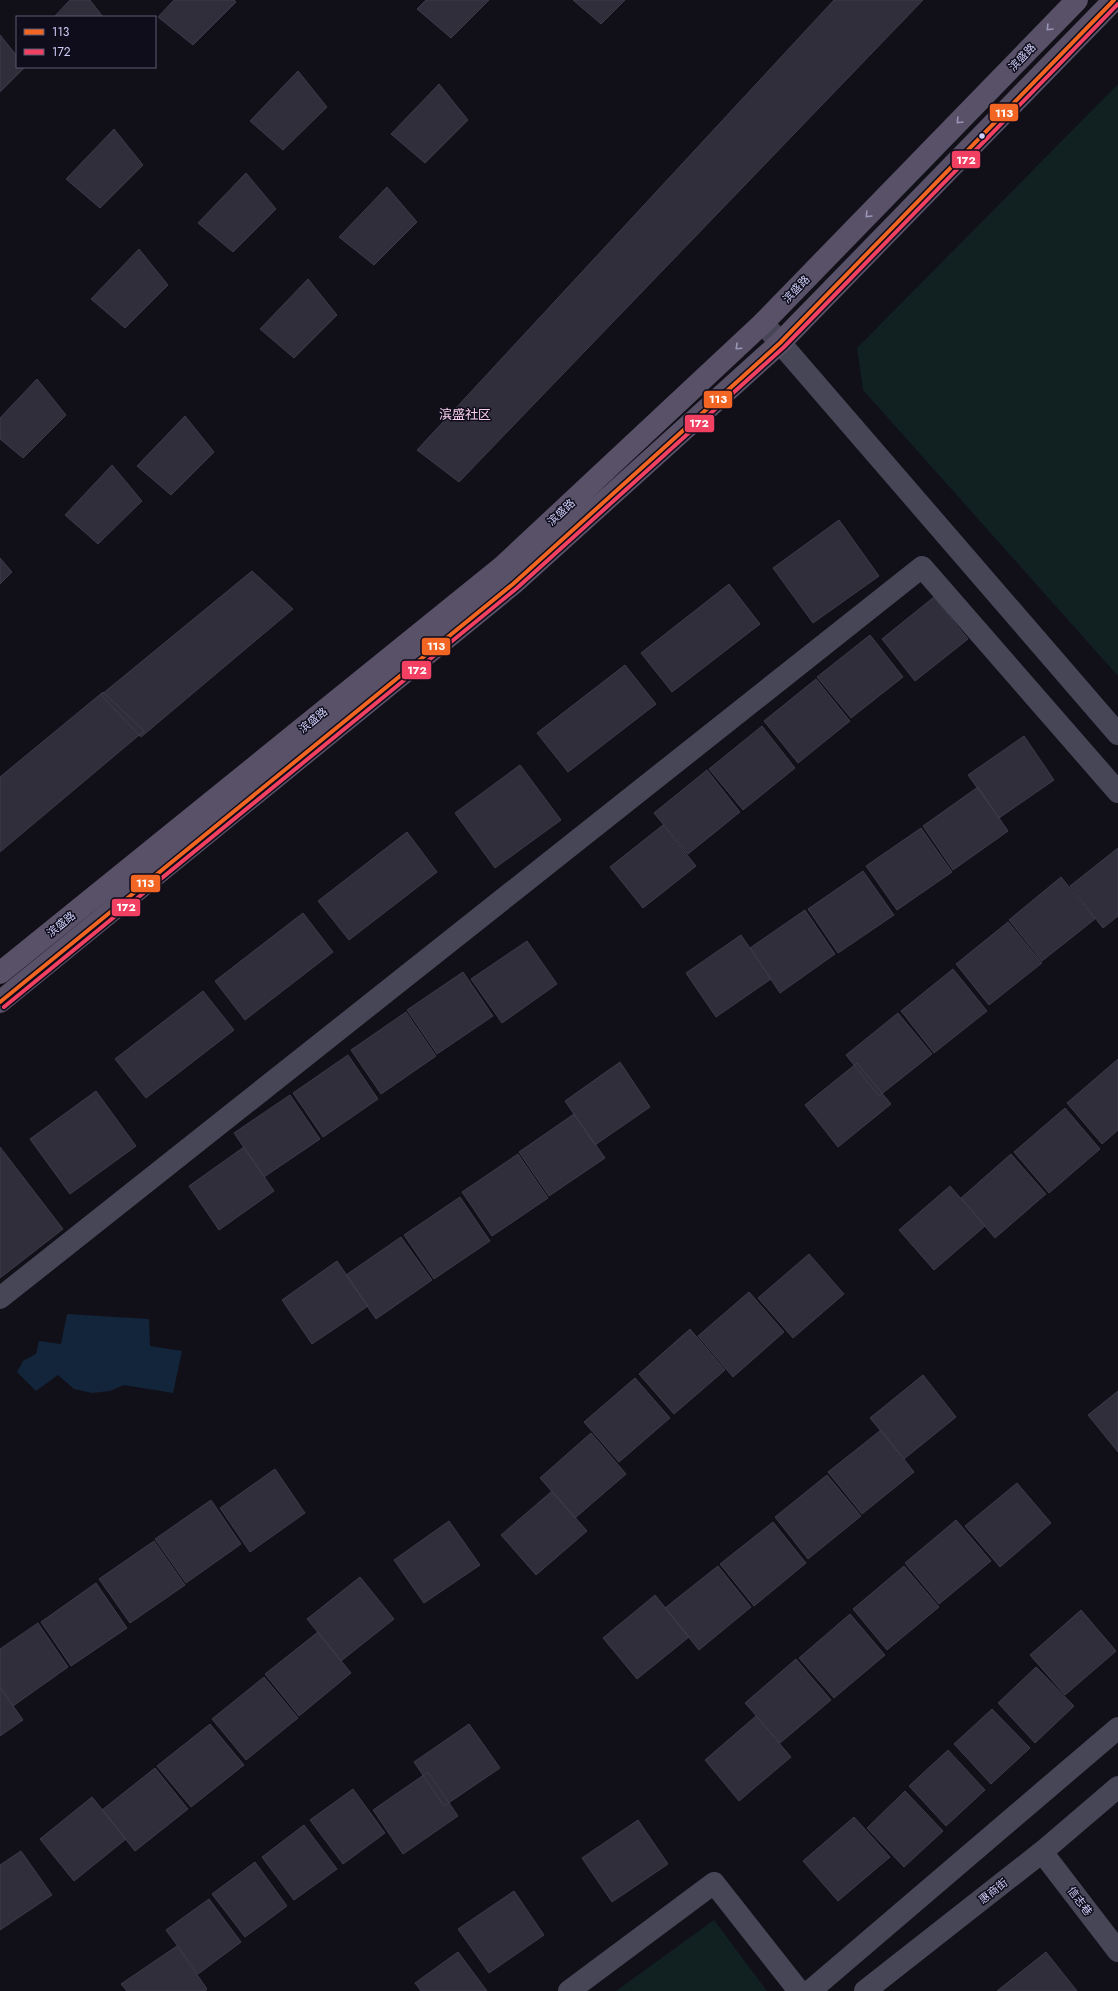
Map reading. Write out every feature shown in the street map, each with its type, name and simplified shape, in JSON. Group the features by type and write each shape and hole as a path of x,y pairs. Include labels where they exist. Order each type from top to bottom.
{"main road":[{"name":"滨盛路","path":"0,973 503,566 763,324 1076,0"},
{"path":"0,1002 512,584 780,342 1114,0"}],"street":[{"path":"763,324 1118,734"},
{"path":"0,1298 922,567 1118,792"},
{"path":"810,1991 1118,1728"},
{"name":"惠商街","path":"865,1991 1042,1852 1118,1788"},
{"name":"信志巷","path":"1042,1852 1118,1951"},
{"path":"569,1991 714,1883 799,1991"}],"shaded area":[{"path":"1118,84 1118,676 863,390 857,348"},
{"path":"714,1920 767,1991 616,1991"}],"water":[{"path":"67,1314 149,1319 150,1346 182,1351 173,1393 124,1385 110,1391 92,1393 74,1389 58,1375 36,1391 17,1372 23,1361 36,1354 39,1341 61,1344"}],"building":[{"path":"70,0 90,0 102,16 55,16"},
{"path":"174,0 234,0 236,2 193,45 158,17"},
{"path":"426,0 489,0 451,38 417,9"},
{"path":"573,0 625,0 601,24"},
{"path":"834,0 923,0 459,482 417,450"},
{"path":"0,35 16,55 16,68 24,68 0,92"},
{"path":"298,71 327,107 283,150 250,121"},
{"path":"439,84 468,120 425,163 391,134"},
{"path":"114,129 143,165 100,208 66,179"},
{"path":"246,173 276,209 233,252 198,223"},
{"path":"387,187 417,222 374,265 339,237"},
{"path":"139,249 168,285 125,328 91,299"},
{"path":"308,279 337,315 294,358 260,329"},
{"path":"37,379 66,415 23,458 0,439 0,418"},
{"path":"185,416 214,452 171,495 137,466"},
{"path":"112,465 142,501 98,544 65,515"},
{"path":"839,520 879,576 813,623 773,568"},
{"path":"0,558 12,572 0,584"},
{"path":"252,571 293,609 141,737 101,695"},
{"path":"729,584 760,624 672,692 641,653"},
{"path":"934,597 968,639 915,681 882,639"},
{"path":"870,635 903,677 851,718 817,677"},
{"path":"625,665 656,704 568,772 537,733"},
{"path":"816,679 850,721 798,763 764,721"},
{"path":"103,692 144,731 0,852 0,777"},
{"path":"762,726 795,768 743,810 709,769"},
{"path":"1024,736 1054,780 999,818 968,775"},
{"path":"520,765 561,820 495,868 455,813"},
{"path":"707,770 740,812 688,854 654,813"},
{"path":"978,787 1008,831 953,870 923,826"},
{"path":"663,825 696,866 643,908 610,867"},
{"path":"921,828 952,872 897,910 866,866"},
{"path":"407,832 437,872 349,940 318,901"},
{"path":"1118,848 1118,916 1103,928 1070,886"},
{"path":"863,871 894,915 838,953 808,909"},
{"path":"1061,877 1095,919 1042,961 1009,920"},
{"path":"805,910 835,954 780,993 750,948"},
{"path":"303,913 333,952 245,1020 215,981"},
{"path":"1008,922 1042,963 989,1005 956,964"},
{"path":"741,935 771,979 716,1017 686,973"},
{"path":"527,941 557,984 502,1023 471,979"},
{"path":"953,969 987,1011 934,1053 901,1011"},
{"path":"463,972 493,1016 437,1054 407,1010"},
{"path":"203,991 234,1030 146,1098 115,1059"},
{"path":"406,1012 436,1056 381,1094 351,1050"},
{"path":"898,1013 932,1054 879,1096 846,1055"},
{"path":"348,1055 378,1099 323,1137 293,1093"},
{"path":"1118,1059 1118,1130 1102,1144 1067,1103"},
{"path":"620,1062 650,1107 595,1145 565,1101"},
{"path":"857,1063 891,1104 838,1147 805,1105"},
{"path":"96,1091 136,1146 70,1194 30,1139"},
{"path":"290,1095 320,1139 264,1177 234,1133"},
{"path":"1065,1108 1100,1149 1049,1193 1014,1152"},
{"path":"574,1114 605,1158 549,1196 519,1152"},
{"path":"0,1147 63,1229 0,1278"},
{"path":"244,1147 274,1191 219,1230 189,1186"},
{"path":"518,1154 548,1198 492,1236 462,1192"},
{"path":"1011,1154 1046,1194 995,1238 961,1198"},
{"path":"950,1186 985,1226 934,1270 899,1230"},
{"path":"460,1197 490,1241 434,1279 404,1235"},
{"path":"401,1237 432,1280 376,1319 346,1275"},
{"path":"809,1254 844,1294 793,1338 758,1298"},
{"path":"337,1261 368,1306 312,1344 282,1300"},
{"path":"749,1292 784,1332 733,1377 698,1336"},
{"path":"690,1329 725,1370 674,1414 639,1374"},
{"path":"923,1375 956,1417 904,1459 870,1418"},
{"path":"635,1378 670,1418 619,1462 584,1422"},
{"path":"1118,1391 1118,1452 1088,1415"},
{"path":"881,1430 914,1472 862,1514 828,1472"},
{"path":"591,1433 626,1474 575,1518 540,1478"},
{"path":"275,1469 305,1513 250,1552 220,1508"},
{"path":"827,1475 861,1516 808,1559 775,1517"},
{"path":"1017,1483 1051,1523 1000,1567 965,1526"},
{"path":"552,1491 587,1531 536,1575 501,1535"},
{"path":"211,1500 241,1544 186,1583 155,1539"},
{"path":"956,1520 991,1561 939,1604 905,1563"},
{"path":"449,1521 480,1565 424,1603 394,1560"},
{"path":"773,1522 806,1563 754,1606 720,1564"},
{"path":"154,1541 185,1585 130,1623 99,1579"},
{"path":"718,1566 751,1607 699,1650 665,1608"},
{"path":"904,1566 939,1607 887,1650 853,1609"},
{"path":"360,1577 394,1619 341,1661 307,1619"},
{"path":"96,1583 127,1628 71,1666 41,1622"},
{"path":"655,1595 689,1637 637,1679 603,1638"},
{"path":"1081,1610 1116,1651 1065,1695 1030,1655"},
{"path":"850,1614 885,1655 834,1698 799,1658"},
{"path":"38,1623 68,1667 13,1706 0,1687 0,1649"},
{"path":"318,1632 351,1673 299,1716 265,1674"},
{"path":"796,1659 831,1700 780,1743 745,1703"},
{"path":"1036,1667 1074,1706 1035,1743 998,1703"},
{"path":"264,1677 298,1718 246,1760 212,1719"},
{"path":"0,1687 23,1720 0,1736"},
{"path":"992,1709 1030,1748 991,1784 954,1744"},
{"path":"756,1716 791,1757 739,1801 705,1760"},
{"path":"210,1724 244,1765 191,1807 157,1766"},
{"path":"469,1724 500,1768 444,1806 414,1762"},
{"path":"948,1750 985,1790 946,1826 909,1786"},
{"path":"155,1768 188,1809 135,1851 102,1810"},
{"path":"428,1772 458,1816 403,1854 373,1810"},
{"path":"353,1789 385,1833 343,1864 310,1820"},
{"path":"905,1791 943,1831 904,1867 867,1828"},
{"path":"92,1797 126,1839 74,1881 40,1839"},
{"path":"854,1817 890,1857 838,1901 803,1861"},
{"path":"638,1820 668,1864 612,1902 582,1858"},
{"path":"304,1825 337,1869 294,1900 262,1857"},
{"path":"21,1851 52,1895 0,1930 0,1865"},
{"path":"255,1862 287,1906 245,1937 212,1894"},
{"path":"514,1891 544,1935 489,1973 458,1929"},
{"path":"209,1899 241,1942 198,1974 166,1930"},
{"path":"177,1946 207,1989 205,1991 127,1991 121,1984"},
{"path":"458,1952 487,1991 421,1991 415,1983"},
{"path":"1046,1952 1077,1991 997,1991"}],"transit line":[{"name":"113","path":"0,1002 513,584 780,343 1114,0"},
{"name":"172","path":"4,1007 517,588 784,347 1118,4"}],"district":[{"name":"滨盛社区","path":"465,414"}]}
